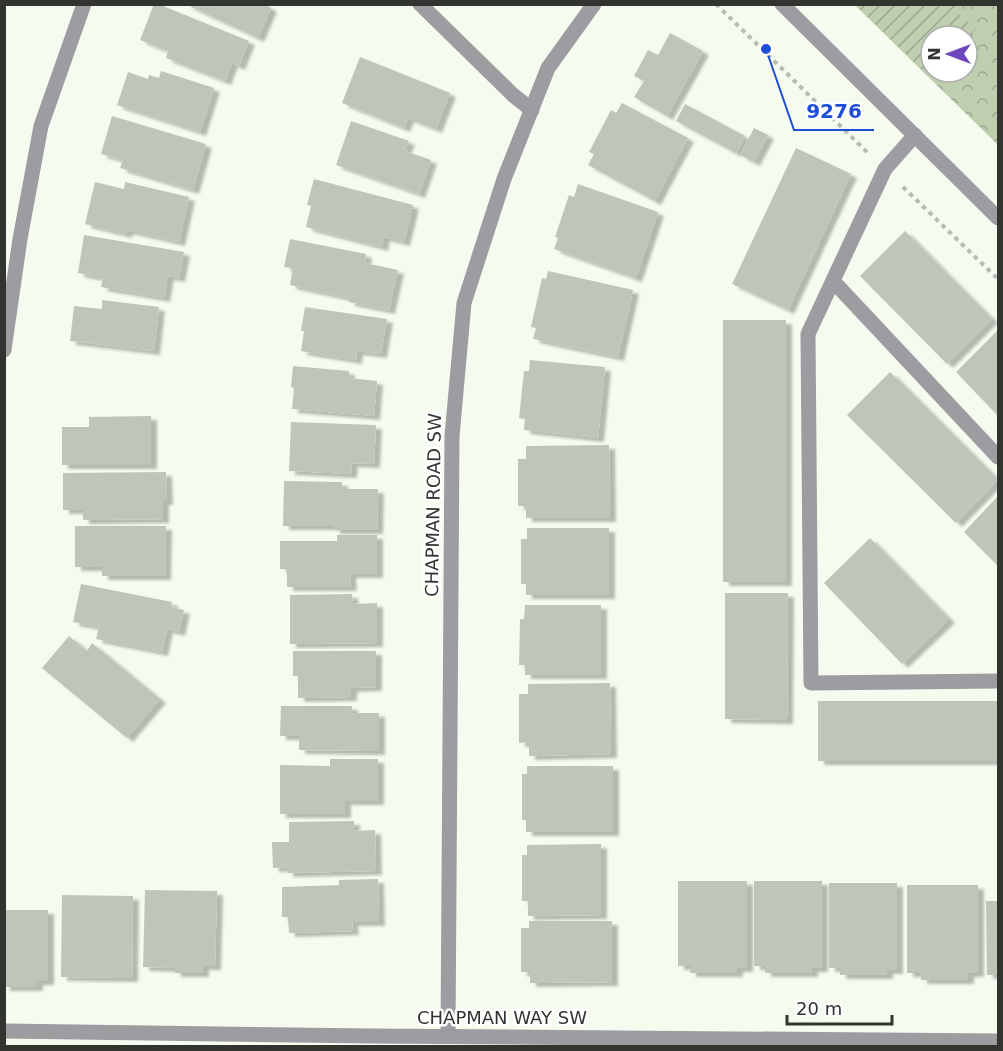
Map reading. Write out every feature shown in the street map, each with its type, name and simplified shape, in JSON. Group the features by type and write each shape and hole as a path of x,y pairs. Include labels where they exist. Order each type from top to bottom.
{"street":[{"path":"4,350 20,239 41,126 84,4"},
{"path":"420,4 513,95 532,110"},
{"name":"CHAPMAN ROAD SW","path":"447,1036 452,436 464,303 504,179 548,68 594,4"},
{"path":"782,4 999,218"},
{"path":"915,135 885,169 808,334 811,683 999,681"},
{"path":"833,281 999,457"},
{"name":"CHAPMAN WAY SW","path":"4,1031 999,1041"}],"path":[{"path":"716,4 999,279"}],"green space":[{"path":"855,5 998,5 998,145 936,84 979,84 979,24 919,24 919,68"},
{"path":"855,5 960,5 955,11 970,24 919,24 919,67"}],"building":[{"path":"154,4 249,41 239,66 232,63 225,81 166,58 168,51 140,40"},
{"path":"185,4 264,4 271,8 258,38"},
{"path":"670,33 703,51 667,116 634,97 644,81 634,76 648,50 658,55"},
{"path":"360,57 450,93 436,129 408,118 404,128 342,103"},
{"path":"161,71 214,88 200,132 117,105 128,72 148,79 149,75 159,78"},
{"path":"622,103 688,138 655,201 588,165 594,154 589,152 611,110 616,113"},
{"path":"685,104 745,136 736,153 676,121"},
{"path":"112,116 206,144 193,190 120,168 123,160 101,154"},
{"path":"351,121 409,141 405,151 431,160 419,194 336,165"},
{"path":"754,128 768,135 754,162 740,155"},
{"path":"796,148 851,174 788,310 732,284"},
{"path":"314,179 413,205 404,242 384,237 382,247 306,227 311,206 307,205"},
{"path":"95,182 124,189 125,182 189,197 179,242 127,230 126,234 85,224"},
{"path":"578,184 658,212 636,278 554,249 558,238 555,237 569,195 574,197"},
{"path":"905,231 992,319 947,364 860,276"},
{"path":"84,235 184,252 179,278 168,276 164,298 101,287 103,278 78,273"},
{"path":"290,239 366,254 365,263 398,270 389,310 349,302 349,298 290,285 293,268 284,267"},
{"path":"548,271 633,290 618,357 533,339 536,328 531,327 542,278 546,279"},
{"path":"102,300 159,307 154,351 70,341 74,306 102,309"},
{"path":"305,307 387,319 381,354 357,351 356,360 301,351 304,331 301,331"},
{"path":"723,320 786,320 786,582 723,582"},
{"path":"998,330 998,416 956,372"},
{"path":"530,360 605,367 598,438 524,430 525,419 519,418 524,371 529,371"},
{"path":"293,366 349,371 349,378 377,381 374,416 292,409"},
{"path":"890,372 998,480 956,523 847,415"},
{"path":"151,416 151,465 62,465 62,427 89,427 89,417"},
{"path":"291,422 376,425 374,464 352,463 351,474 289,471"},
{"path":"609,445 610,518 526,518 526,506 518,506 518,459 526,459 526,446"},
{"path":"166,472 167,501 163,501 163,519 83,520 83,510 63,510 63,473"},
{"path":"284,481 342,482 342,489 378,489 377,530 334,530 334,526 283,526"},
{"path":"998,496 998,566 964,532"},
{"path":"75,526 166,526 165,576 102,576 102,567 75,567"},
{"path":"527,528 609,528 609,595 526,595 526,584 521,584 521,539 527,539"},
{"path":"337,535 377,535 377,574 350,574 351,587 287,587 287,569 280,569 280,541 337,541"},
{"path":"870,538 949,619 902,664 824,583"},
{"path":"81,584 172,602 171,607 184,610 179,632 167,629 162,652 96,639 99,627 73,622"},
{"path":"725,593 788,593 787,720 725,719"},
{"path":"352,594 353,604 377,603 377,643 290,644 290,595"},
{"path":"525,605 601,605 601,675 525,675 525,665 519,665 520,619 524,619"},
{"path":"69,636 87,651 92,643 160,699 127,738 42,668"},
{"path":"293,651 376,651 376,687 351,688 351,697 298,698 298,676 293,676"},
{"path":"610,683 611,754 529,756 529,742 519,743 519,694 528,694 528,684"},
{"path":"818,701 998,701 998,761 818,761"},
{"path":"281,706 352,706 352,713 379,713 379,751 299,750 299,736 280,736"},
{"path":"330,759 378,759 378,801 345,801 345,814 280,814 280,765 330,766"},
{"path":"527,766 613,766 613,832 526,832 526,820 522,820 522,774 527,774"},
{"path":"354,821 354,831 375,830 376,871 287,873 287,867 273,868 272,842 289,842 289,822"},
{"path":"601,844 601,915 528,916 528,901 522,901 522,855 527,855 527,845"},
{"path":"378,879 379,922 352,922 353,931 289,933 288,917 282,917 282,887 339,885 339,880"},
{"path":"678,881 747,881 747,968 737,968 737,973 690,973 690,966 678,966"},
{"path":"754,881 822,881 822,968 812,968 812,973 765,973 765,966 754,966"},
{"path":"829,883 897,883 897,970 887,970 887,975 840,975 840,968 829,968"},
{"path":"907,885 978,885 978,973 968,973 968,980 921,980 921,973 907,973"},
{"path":"145,890 217,891 215,966 203,966 203,973 175,973 175,968 143,967"},
{"path":"62,895 133,896 132,978 61,977"},
{"path":"986,901 998,901 998,975 987,975"},
{"path":"4,910 48,910 48,981 37,981 37,987 4,987"},
{"path":"529,921 612,921 612,982 530,983 530,972 521,972 521,928 529,928"}],"place":[{"name":"9276","path":"766,49"}]}
